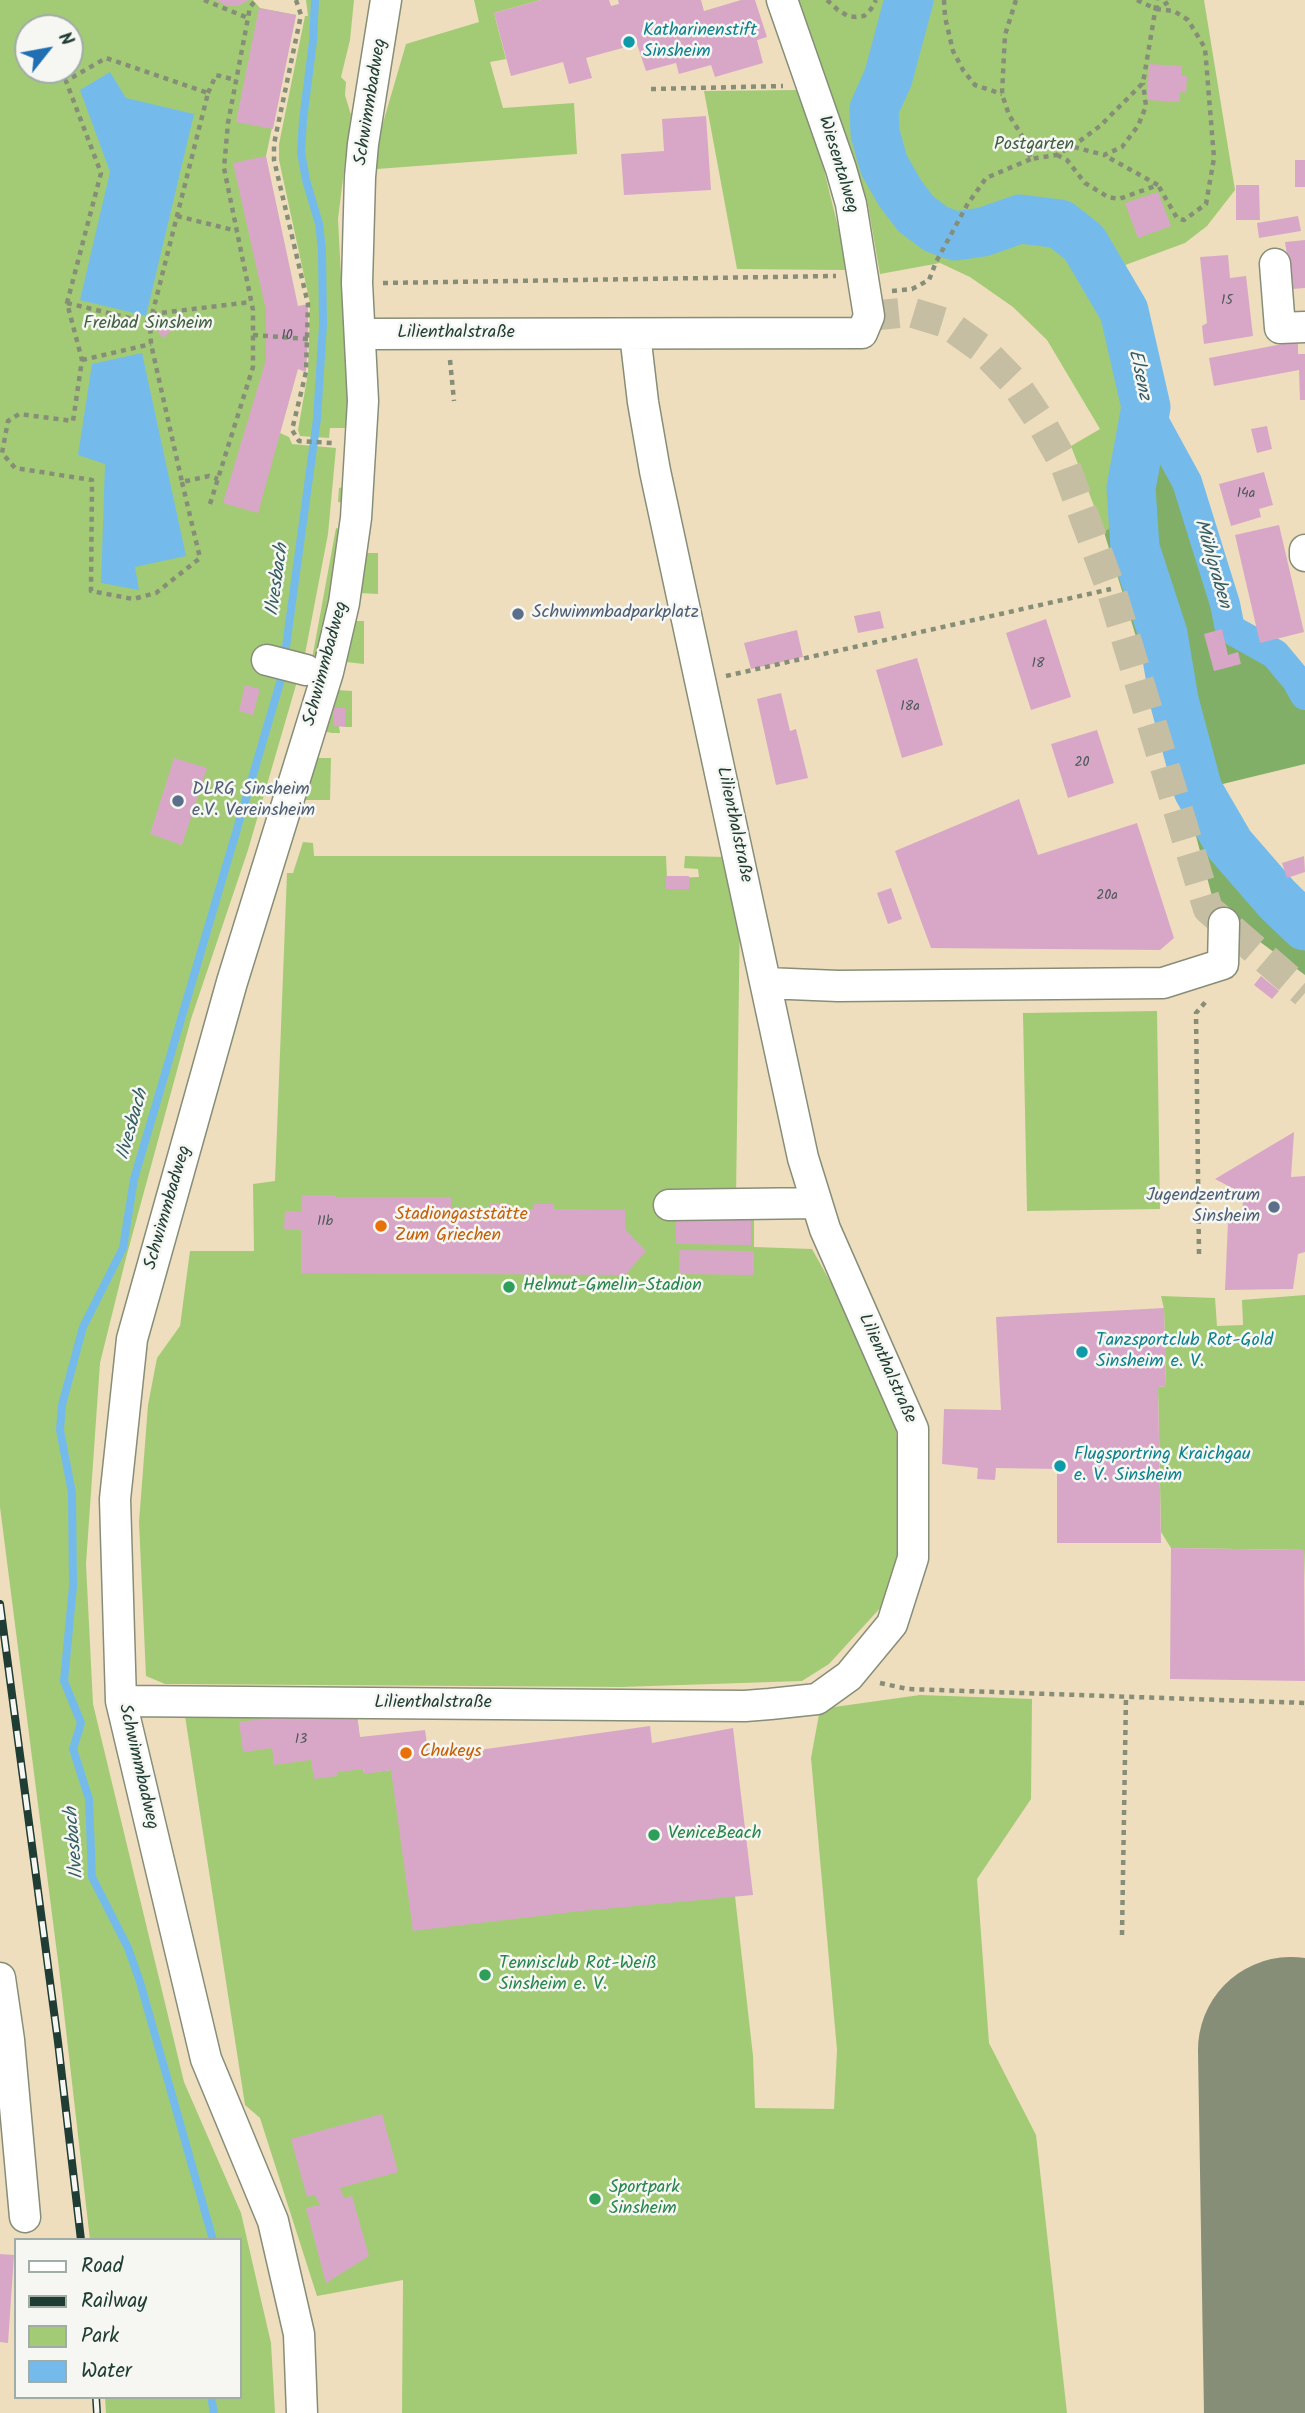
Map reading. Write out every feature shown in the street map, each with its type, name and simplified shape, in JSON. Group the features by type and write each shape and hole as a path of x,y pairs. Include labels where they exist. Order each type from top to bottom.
{"street":[{"name":"Schwimmbadweg","path":"302,2413 299,2334 273,2221 205,2059 121,1701 115,1499 132,1339 232,982 328,672 344,603 356,518 363,401 357,283 361,166 386,0"},
{"name":"Wiesentalweg","path":"782,0 842,169 851,204 869,316 862,333"},
{"path":"1275,264 1280,328 1305,327"},
{"name":"Lilienthalstraße","path":"360,334 862,333"},
{"name":"Lilienthalstraße","path":"121,1701 745,1706 817,1699 849,1676 892,1624 914,1558 913,1429 824,1229 803,1158 655,471 635,334"},
{"path":"1305,550 1305,556"},
{"path":"267,660 306,670"},
{"path":"766,983 838,986 1163,983 1223,964 1224,923"},
{"path":"669,1205 817,1203"},
{"path":"0,1978 9,2040 24,2217"}],"path":[{"path":"204,0 248,18"},
{"path":"296,0 301,15 299,29 274,144 274,160 308,304 306,372 292,430 299,440 334,443"},
{"path":"827,0 848,16 856,17 864,16 872,9 876,0"},
{"path":"944,0 953,51 963,70 975,85 1002,94"},
{"path":"1016,0 1004,35 1002,94 1009,115 1021,134 1031,159"},
{"path":"1073,146 1104,155 1158,185 1177,218 1184,220 1206,204 1214,158 1205,48 1188,20 1174,11 1156,9 1137,0"},
{"path":"1104,155 1122,147 1138,126 1146,106 1143,83 1157,0"},
{"path":"1156,9 1172,0"},
{"path":"210,504 253,367 251,302 224,168 228,123 250,7 255,1"},
{"path":"208,93 106,58 66,81 101,173 68,303 82,360 73,421 19,414 8,421 2,453 15,468 92,480 92,591 133,599 156,593 200,558 151,344 150,323 208,93 216,75 236,80"},
{"path":"373,283 861,275 884,282 893,292 912,289 929,280 967,205 986,178 1031,159 1056,155 1073,146 1100,126 1143,83"},
{"path":"651,89 785,86"},
{"path":"1056,155 1067,160 1085,183 1108,197 1119,199 1158,185"},
{"path":"177,216 237,231"},
{"path":"152,314 251,302"},
{"path":"68,303 150,323"},
{"path":"253,335 308,338"},
{"path":"447,335 454,401"},
{"path":"82,360 151,344"},
{"path":"182,482 209,476 218,479"},
{"path":"702,682 1111,589"},
{"path":"1199,1254 1196,1013 1226,980 1223,964"},
{"path":"849,1676 908,1689 1305,1703"},
{"path":"1122,1935 1126,1696"}],"green space":[{"name":"Freibad Sinsheim","path":"0,0 253,0 260,8 296,15 266,156 280,433 289,437 292,444 336,448 328,534 305,654 248,850 191,1019 100,1363 86,1564 93,1704 184,2082 241,2213 271,2343 275,2413 106,2413 105,2399 242,2399 242,2238 90,2238 59,1969 0,1507"},
{"path":"306,0 354,0 350,40 341,77 346,82 345,95 351,115 338,219 350,447 346,503 338,502 339,488 343,487 346,428 330,428 329,438 300,436 298,430 308,373 310,303 279,160 279,144 305,16 308,16"},
{"path":"474,0 541,0 494,13 506,59 490,62 503,108 574,103 577,154 377,169 378,140 406,44 479,22"},
{"name":"Postgarten","path":"798,0 1204,0 1235,190 1207,226 1185,243 1109,271 1142,323 1145,399 1136,410 1127,515 1104,532 1071,446 1100,429 1047,340 1013,307 970,277 940,263 880,274 867,200"},
{"path":"797,90 819,150 843,247 845,270 737,269 704,91"},
{"path":"1145,399 1191,475 1241,636 1278,647 1305,683 1305,764 1198,790 1230,845 1277,899 1305,939 1305,975 1252,936 1212,896 1189,810 1104,532 1127,515 1136,410"},
{"path":"336,528 343,530 319,660 312,659"},
{"path":"367,553 378,553 378,594 360,593"},
{"path":"354,621 364,621 364,664 346,662"},
{"path":"337,690 352,691 352,727 345,727 345,709 334,708 334,726 339,726 340,733 332,733 325,729"},
{"path":"316,758 331,758 330,800 305,800"},
{"name":"Helmut-Gmelin-Stadion","path":"303,842 313,843 314,856 666,856 667,878 699,877 698,869 684,868 685,856 725,857 740,911 736,1197 754,1198 754,1247 812,1249 854,1324 895,1411 902,1520 893,1594 829,1664 802,1681 621,1687 165,1684 146,1676 139,1522 148,1405 157,1358 180,1326 190,1251 254,1251 253,1184 275,1181 287,873 293,873"},
{"path":"1157,1011 1160,1209 1027,1211 1023,1013"},
{"path":"1305,1295 1305,1581 1304,1550 1171,1548 1161,1532 1158,1387 1166,1386 1164,1309 1161,1296 1215,1298 1217,1326 1243,1325 1242,1300"},
{"path":"920,1695 1032,1699 1031,1799 977,1879 989,2043 1036,2135 1067,2413 402,2413 403,2280 317,2296 260,2118 245,2105 185,1716 356,1707 364,1773 391,1770 735,1896 753,2056 755,2108 834,2109 837,2050 811,1758 820,1709"}],"water":[{"path":"110,72 126,98 194,114 146,316 80,300 110,172 80,90"},
{"path":"142,353 186,556 135,567 139,590 101,583 105,464 78,455 92,364"}],"building":[{"path":"216,0 249,0 238,6 227,6"},
{"name":"Katharinenstift Sinsheim","path":"541,0 609,0 611,6 619,4 618,0 701,0 704,11 741,0 755,0 767,37 757,40 763,63 715,77 711,65 679,74 676,63 646,71 637,44 586,58 592,78 569,84 563,62 511,76 494,13"},
{"path":"259,8 296,15 273,129 236,122"},
{"path":"1149,64 1182,66 1181,76 1187,76 1186,93 1180,92 1180,102 1147,100"},
{"path":"706,116 711,190 624,195 621,154 664,151 662,119"},
{"path":"266,156 298,306 308,304 308,339 306,372 298,369 258,513 223,503 266,360 266,310 233,163"},
{"path":"1295,160 1305,160 1305,187 1295,187"},
{"path":"1236,185 1259,185 1260,220 1236,220"},
{"path":"1158,192 1171,226 1138,238 1125,203"},
{"path":"1298,216 1301,231 1259,238 1257,223"},
{"path":"1305,240 1305,288 1292,289 1285,242"},
{"path":"1228,255 1230,278 1246,276 1253,336 1204,344 1202,326 1207,323 1200,257"},
{"path":"165,322 171,331 163,338 156,329"},
{"path":"1298,341 1298,354 1305,354 1305,400 1300,400 1299,370 1214,386 1209,358"},
{"path":"1267,426 1272,449 1257,453 1251,429"},
{"path":"1264,472 1273,505 1259,509 1261,517 1231,526 1219,484"},
{"path":"1279,525 1304,632 1260,643 1235,535"},
{"path":"880,611 884,628 858,633 854,616"},
{"path":"1046,619 1071,697 1031,710 1006,633"},
{"path":"1222,629 1228,655 1238,652 1241,664 1214,671 1204,634"},
{"path":"797,630 803,657 751,669 744,643"},
{"path":"917,658 943,745 902,758 876,670"},
{"path":"245,685 260,689 253,715 239,711"},
{"path":"781,693 790,731 796,729 808,778 776,785 757,699"},
{"path":"333,708 345,708 345,727 334,726"},
{"path":"1097,730 1114,783 1068,798 1051,744"},
{"name":"DLRG Sinsheim e.V. Vereinsheim","path":"174,758 207,768 182,845 150,834"},
{"path":"1019,799 1038,855 1137,823 1174,938 1160,950 931,948 895,851"},
{"path":"1304,856 1305,872 1287,878 1282,863"},
{"path":"666,876 689,876 689,889 666,889"},
{"path":"891,888 902,919 888,924 877,893"},
{"path":"1261,976 1279,991 1272,999 1254,985"},
{"name":"Jugendzentrum Sinsheim","path":"1294,1132 1291,1177 1305,1176 1305,1252 1298,1254 1293,1289 1225,1290 1228,1222 1244,1221 1242,1193 1215,1179"},
{"path":"302,1195 451,1197 451,1208 490,1209 490,1203 510,1204 510,1209 534,1209 534,1204 554,1204 554,1209 625,1210 625,1229 646,1251 625,1275 301,1273 301,1230 284,1230 285,1211 301,1212"},
{"path":"751,1216 751,1245 676,1244 676,1220"},
{"path":"679,1250 754,1251 754,1275 679,1274"},
{"name":"Flugsportring Kraichgau e. V. Sinsheim","path":"1164,1308 1166,1386 1158,1387 1161,1543 1057,1543 1057,1469 996,1468 995,1480 977,1479 978,1468 942,1464 944,1409 1001,1410 996,1317"},
{"path":"1171,1548 1304,1550 1305,1681 1170,1679"},
{"path":"356,1707 360,1737 425,1730 429,1757 650,1726 652,1743 733,1728 753,1895 572,1912 413,1931 391,1770 364,1774 364,1769 337,1772 337,1776 314,1779 311,1760 274,1765 272,1748 243,1752 239,1722"},
{"path":"382,2114 398,2172 340,2188 344,2198 352,2196 369,2256 326,2283 306,2208 320,2205 315,2195 307,2197 291,2139"},
{"path":"0,2254 14,2255 8,2343 0,2342"}],"waterway":[{"name":"Ilvesbach","path":"212,2238 140,1982 128,1948 92,1877 89,1799 73,1749 81,1723 64,1681 73,1586 72,1493 60,1430 62,1405 83,1327 123,1248 134,1179 282,676 317,419 323,325 319,224 301,152 315,0"},
{"name":"Elsenz","path":"909,0 888,78 874,109 875,133 884,165 916,214 936,229 955,236 983,232 1020,219 1060,224 1084,243 1124,311 1146,407 1131,488 1135,548 1163,634 1174,700 1198,790 1230,845 1277,899 1305,926"},
{"name":"Mühlgraben","path":"1146,407 1187,482 1225,604 1230,629 1275,654 1296,679 1305,695"},
{"name":"Ilvesbach","path":"211,2399 214,2413"}],"runway":[{"path":"1291,2050 1297,2413"}],"tunnel":[{"path":"869,316 910,312 946,323 981,348 1014,382 1039,419 1065,465 1111,589 1208,909 1305,993"}],"railway":[{"path":"0,1604 58,2042 81,2238"},
{"path":"96,2399 97,2413"}],"place":[{"name":"Katharinenstift Sinsheim","path":"629,42"},
{"name":"Schwimmbadparkplatz","path":"518,614"},
{"name":"DLRG Sinsheim e.V. Vereinsheim","path":"178,801"},
{"name":"Jugendzentrum Sinsheim","path":"1274,1207"},
{"name":"Stadiongaststätte Zum Griechen","path":"381,1226"},
{"name":"Helmut-Gmelin-Stadion","path":"509,1287"},
{"name":"Tanzsportclub Rot-Gold Sinsheim e. V.","path":"1082,1352"},
{"name":"Flugsportring Kraichgau e. V. Sinsheim","path":"1060,1466"},
{"name":"Chukeys","path":"406,1753"},
{"name":"VeniceBeach","path":"654,1835"},
{"name":"Tennisclub Rot-Weiß Sinsheim e. V.","path":"485,1975"},
{"name":"Sportpark Sinsheim","path":"595,2199"}]}
